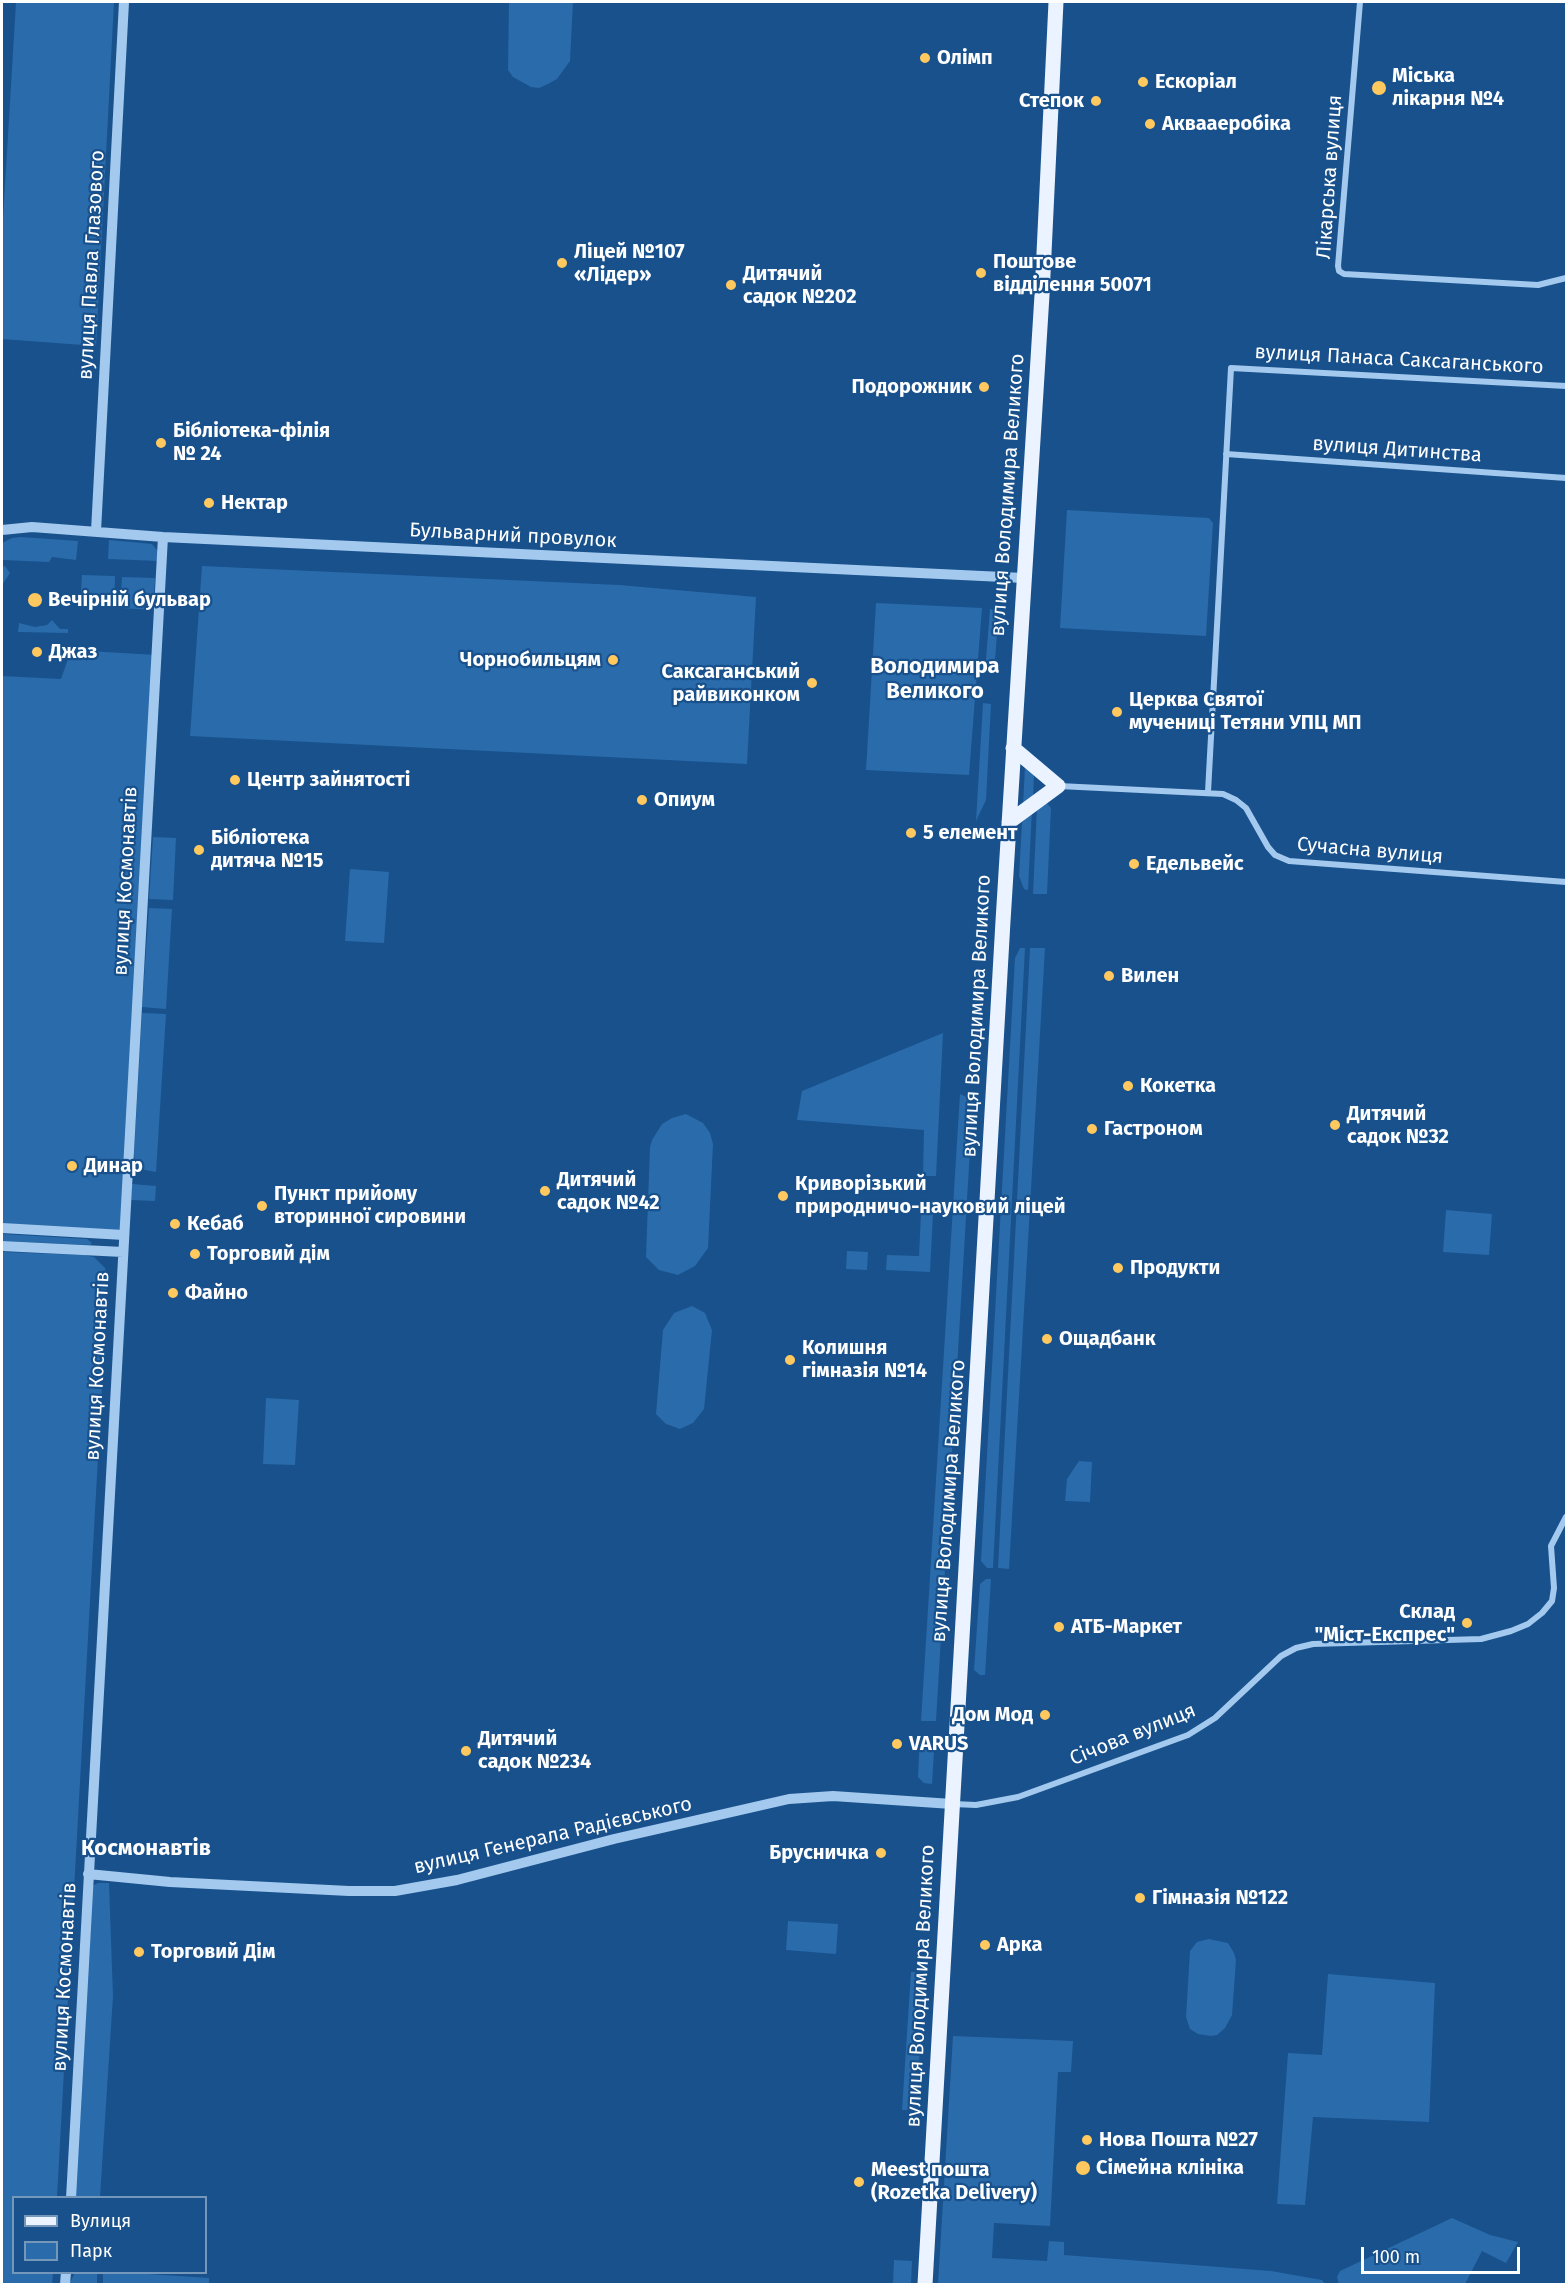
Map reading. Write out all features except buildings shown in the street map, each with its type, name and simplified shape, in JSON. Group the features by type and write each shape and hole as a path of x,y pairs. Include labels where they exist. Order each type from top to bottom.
{"main road":[{"name":"вулиця Володимира Великого","path":"925,2284 1013,748 1042,295 1056,2"},
{"path":"1009,822 1058,786 1013,748"}],"street":[{"name":"вулиця Павла Глазового","path":"96,531 124,2"},
{"name":"Лікарська вулиця","path":"1360,2 1338,266 1340,271 1344,274 1538,285 1566,278"},
{"name":"вулиця Панаса Саксаганського","path":"1226,454 1231,368 1566,386"},
{"name":"вулиця Дитинства","path":"1226,454 1566,478"},
{"path":"1208,792 1226,454"},
{"name":"Бульварний провулок","path":"2,530 32,527 163,537 1024,578"},
{"name":"вулиця Космонавтів","path":"70,2196 163,537"},
{"name":"Сучасна вулиця","path":"1058,786 1208,792 1230,797 1246,808 1275,855 1288,861 1566,882"},
{"path":"2,1228 124,1235"},
{"path":"2,1246 123,1252"},
{"name":"Січова вулиця","path":"952,1804 976,1805 1018,1797 1188,1735 1215,1718 1281,1656 1296,1648 1313,1644 1481,1639 1528,1624 1542,1614 1552,1601 1554,1588 1551,1546 1566,1517"},
{"name":"вулиця Генерала Радієвського","path":"88,1874 170,1882 349,1891 395,1891 457,1880 614,1839 789,1799 833,1796 952,1804"}],"green space":[{"path":"16,2 114,2 96,346 2,339 2,235"},
{"path":"509,2 573,2 570,61 557,79 539,88 531,87 513,77 508,70"},
{"path":"1067,510 1209,518 1213,523 1206,636 1060,628"},
{"path":"12,538 78,541 76,560 52,557 49,562 3,560 2,567 2,543"},
{"path":"109,540 152,544 158,551 159,561 108,559"},
{"path":"5,566 10,573 2,585 2,567"},
{"path":"202,566 619,585 756,597 747,764 190,736"},
{"path":"82,575 115,576 114,608 80,606"},
{"path":"122,577 155,578 153,610 120,608"},
{"path":"876,603 982,608 969,775 866,770"},
{"path":"990,609 999,610 994,672 985,672"},
{"path":"52,620 60,629 68,629 68,633 18,632 19,623 35,627 47,625"},
{"path":"71,650 156,655 124,1235 2,1228 2,676 61,679"},
{"path":"983,703 991,704 986,800 976,821"},
{"path":"1025,766 1034,772 1033,800 1023,806"},
{"path":"1046,802 1051,808 1047,894 1033,894 1037,806"},
{"path":"1032,809 1028,890 1024,889 1019,876 1022,823"},
{"path":"153,837 176,838 173,900 149,899"},
{"path":"350,869 389,872 384,943 345,941"},
{"path":"149,908 172,909 166,1009 142,1007"},
{"path":"1020,948 1025,948 993,1568 987,1568 981,1561 1015,958"},
{"path":"1030,948 1045,948 1009,1569 998,1568"},
{"path":"142,1013 166,1014 156,1172 140,1169 135,1163 134,1154"},
{"path":"943,1033 936,1176 923,1176 924,1130 797,1120 802,1091"},
{"path":"960,1094 967,1097 972,1116 936,1721 921,1721"},
{"path":"686,1114 703,1123 710,1133 713,1144 708,1248 695,1266 678,1275 659,1270 646,1257 650,1147 662,1124"},
{"path":"132,1184 156,1186 155,1201 131,1200"},
{"path":"1446,1210 1492,1214 1489,1255 1443,1252"},
{"path":"921,1213 933,1213 930,1272 886,1270 887,1255 919,1256"},
{"path":"2,1234 87,1239 92,1243 90,1245 2,1241"},
{"path":"847,1251 868,1252 867,1270 846,1269"},
{"path":"2,1252 84,1255 94,1257 105,1268 107,1276 106,1301 100,1306 96,1349 103,1367 57,2196 12,2196 12,2274 53,2274 52,2284 2,2284"},
{"path":"692,1306 705,1313 712,1330 704,1409 693,1423 680,1429 666,1424 656,1414 663,1330 674,1313"},
{"path":"266,1398 299,1400 295,1465 263,1464"},
{"path":"1079,1461 1092,1462 1090,1502 1065,1501 1067,1479"},
{"path":"986,1579 991,1579 985,1675 980,1675 974,1670 980,1584"},
{"path":"920,1735 935,1736 932,1784 924,1783 918,1777"},
{"path":"98,1883 109,1883 113,1996 100,2196 73,2196 92,1886"},
{"path":"788,1921 838,1924 836,1954 786,1950"},
{"path":"1209,1939 1228,1943 1236,1960 1232,2015 1225,2028 1217,2035 1211,2036 1198,2034 1190,2029 1186,2017 1190,1951 1197,1942"},
{"path":"911,1972 925,1972 916,2110 902,2110"},
{"path":"1328,1974 1435,1983 1429,2122 1313,2117 1305,2205 1277,2204 1288,2053 1322,2055"},
{"path":"953,2036 1073,2041 1071,2072 1058,2072 1050,2226 994,2223 992,2258 1047,2261 1049,2241 1064,2242 1064,2255 1271,2271 1322,2280 1325,2284 938,2284"},
{"path":"1452,2218 1490,2235 1518,2242 1506,2263 1482,2251 1465,2284 1339,2284 1337,2277 1340,2271"},
{"path":"894,2260 912,2261 911,2284 893,2284"},
{"path":"74,2274 97,2274 97,2284 69,2284"},
{"path":"103,2274 209,2278 209,2284 103,2284"}],"place":[{"name":"Олімп","path":"925,58"},
{"name":"Ескоріал","path":"1143,82"},
{"name":"Міська лікарня №4","path":"1379,88"},
{"name":"Степок","path":"1096,101"},
{"name":"Аквааеробіка","path":"1150,124"},
{"name":"Ліцей №107 «Лідер»","path":"562,263"},
{"name":"Поштове відділення 50071","path":"981,273"},
{"name":"Дитячий садок №202","path":"731,285"},
{"name":"Подорожник","path":"984,387"},
{"name":"Бібліотека-філія № 24","path":"161,443"},
{"name":"Нектар","path":"209,503"},
{"name":"Вечірній бульвар","path":"35,600"},
{"name":"Джаз","path":"37,652"},
{"name":"Чорнобильцям","path":"613,660"},
{"name":"Саксаганський райвиконком","path":"812,683"},
{"name":"Церква Святої мучениці Тетяни УПЦ МП","path":"1117,712"},
{"name":"Центр зайнятості","path":"235,780"},
{"name":"Опиум","path":"642,800"},
{"name":"5 елемент","path":"911,833"},
{"name":"Бібліотека дитяча №15","path":"199,850"},
{"name":"Едельвейс","path":"1134,864"},
{"name":"Вилен","path":"1109,976"},
{"name":"Кокетка","path":"1128,1086"},
{"name":"Дитячий садок №32","path":"1335,1125"},
{"name":"Гастроном","path":"1092,1129"},
{"name":"Динар","path":"72,1166"},
{"name":"Дитячий садок №42","path":"545,1191"},
{"name":"Криворізький природничо-науковий ліцей","path":"783,1196"},
{"name":"Пункт прийому вторинної сировини","path":"262,1206"},
{"name":"Кебаб","path":"175,1224"},
{"name":"Торговий дім","path":"195,1254"},
{"name":"Продукти","path":"1118,1268"},
{"name":"Файно","path":"173,1293"},
{"name":"Ощадбанк","path":"1047,1339"},
{"name":"Колишня гімназія №14","path":"790,1360"},
{"name":"Склад \"Міст-Експрес\"","path":"1467,1623"},
{"name":"АТБ-Маркет","path":"1059,1627"},
{"name":"Дом Мод","path":"1045,1715"},
{"name":"VARUS","path":"897,1744"},
{"name":"Дитячий садок №234","path":"466,1751"},
{"name":"Брусничка","path":"881,1853"},
{"name":"Гімназія №122","path":"1140,1898"},
{"name":"Арка","path":"985,1945"},
{"name":"Торговий Дім","path":"139,1952"},
{"name":"Нова Пошта №27","path":"1087,2140"},
{"name":"Сімейна клініка","path":"1083,2168"},
{"name":"Meest пошта (Rozetka Delivery)","path":"859,2182"}],"district":[{"name":"Володимира Великого","path":"935,680"},
{"name":"Космонавтів","path":"146,1849"}]}
